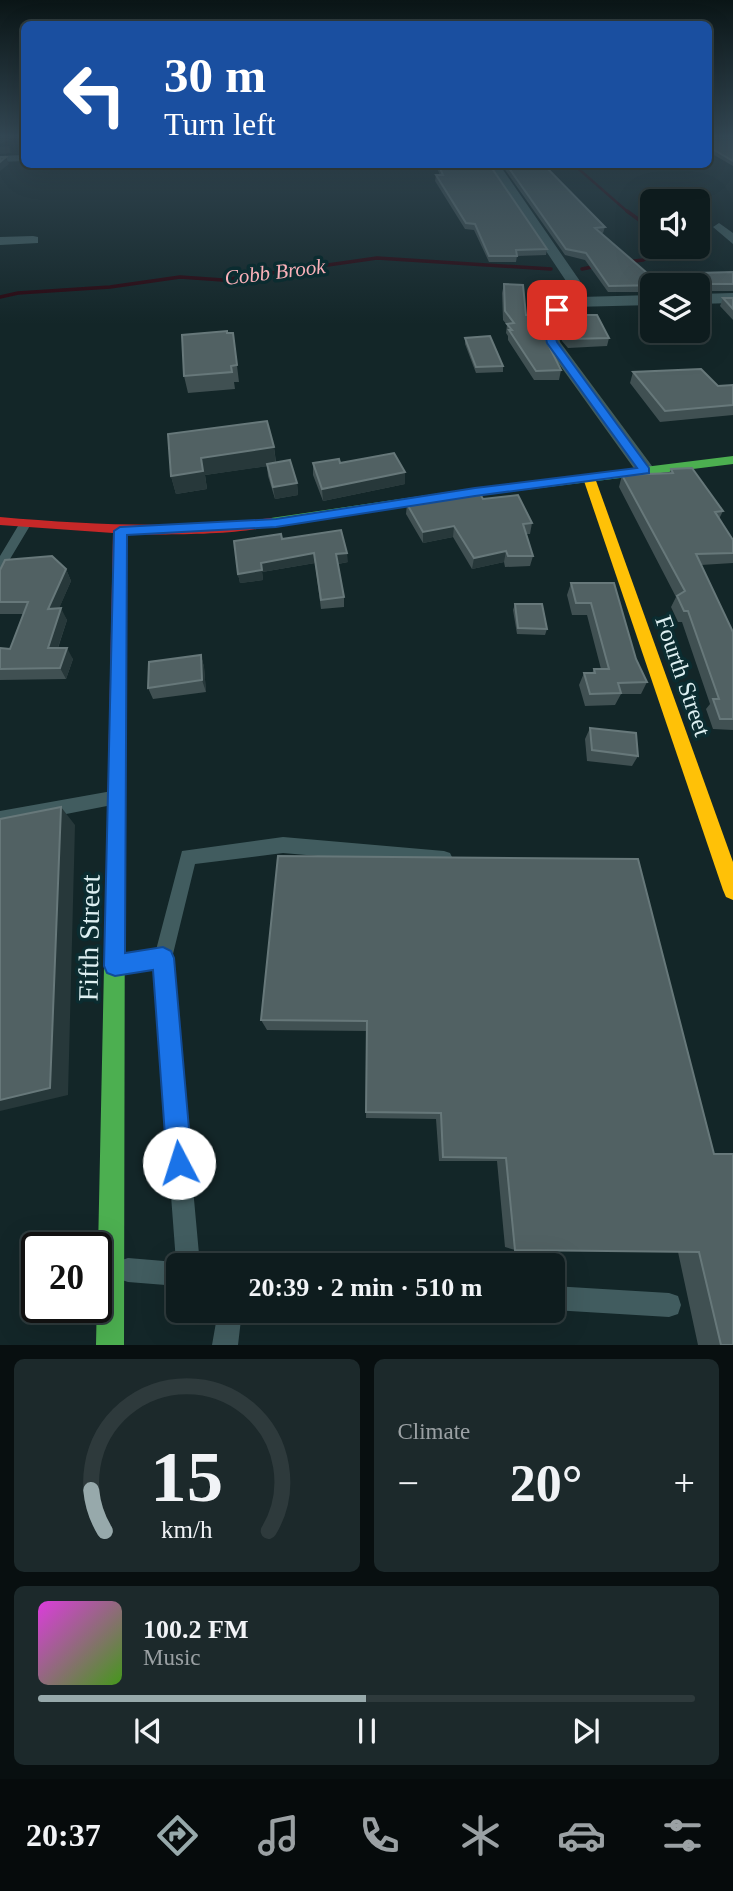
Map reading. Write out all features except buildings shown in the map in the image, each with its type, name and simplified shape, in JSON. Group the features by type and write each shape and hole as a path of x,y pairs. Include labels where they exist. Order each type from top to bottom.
{"street":[{"path":"517,199 574,281 576,292 570,302 551,315 549,320 548,332 552,343 645,470"},
{"path":"719,227 733,240"},
{"path":"0,241 33,240"},
{"path":"710,299 733,298"},
{"path":"570,302 640,300"},
{"path":"0,521 120,531 276,523 475,492 733,460"},
{"name":"Fourth Street","path":"589,478 733,890"},
{"name":"Fifth Street","path":"111,1232 120,531"},
{"name":"Fifth Street","path":"110,1323 110,1345"}],"lane":[{"path":"0,566 25,524"},
{"path":"0,819 117,797"},
{"path":"187,1253 163,958 188,856 283,845 455,860"},
{"path":"115,966 163,958"},
{"path":"112,1269 166,1273"},
{"path":"565,1299 669,1305"},
{"path":"225,1345 228,1323"}],"waterway":[{"name":"Cobb Brook","path":"613,199 629,213"},
{"name":"Cobb Brook","path":"627,211 640,220"},
{"name":"Cobb Brook","path":"0,297 18,293 110,287 180,277 223,280 377,258 551,269"},
{"name":"Cobb Brook","path":"626,262 645,259"},
{"name":"Cobb Brook","path":"582,269 597,266"}],"traffic: fast":[{"path":"271,522 475,492 733,460"},
{"path":"110,1345 116,826"}],"traffic: slow":[{"path":"589,478 733,890"}],"traffic: jam":[{"path":"0,521 102,529 169,530 271,522"},
{"path":"116,826 120,531"}],"route":[{"path":"179,1163 163,958 115,966 120,531 276,523 475,492 645,470 552,343 547,326 551,315 557,310"}]}
